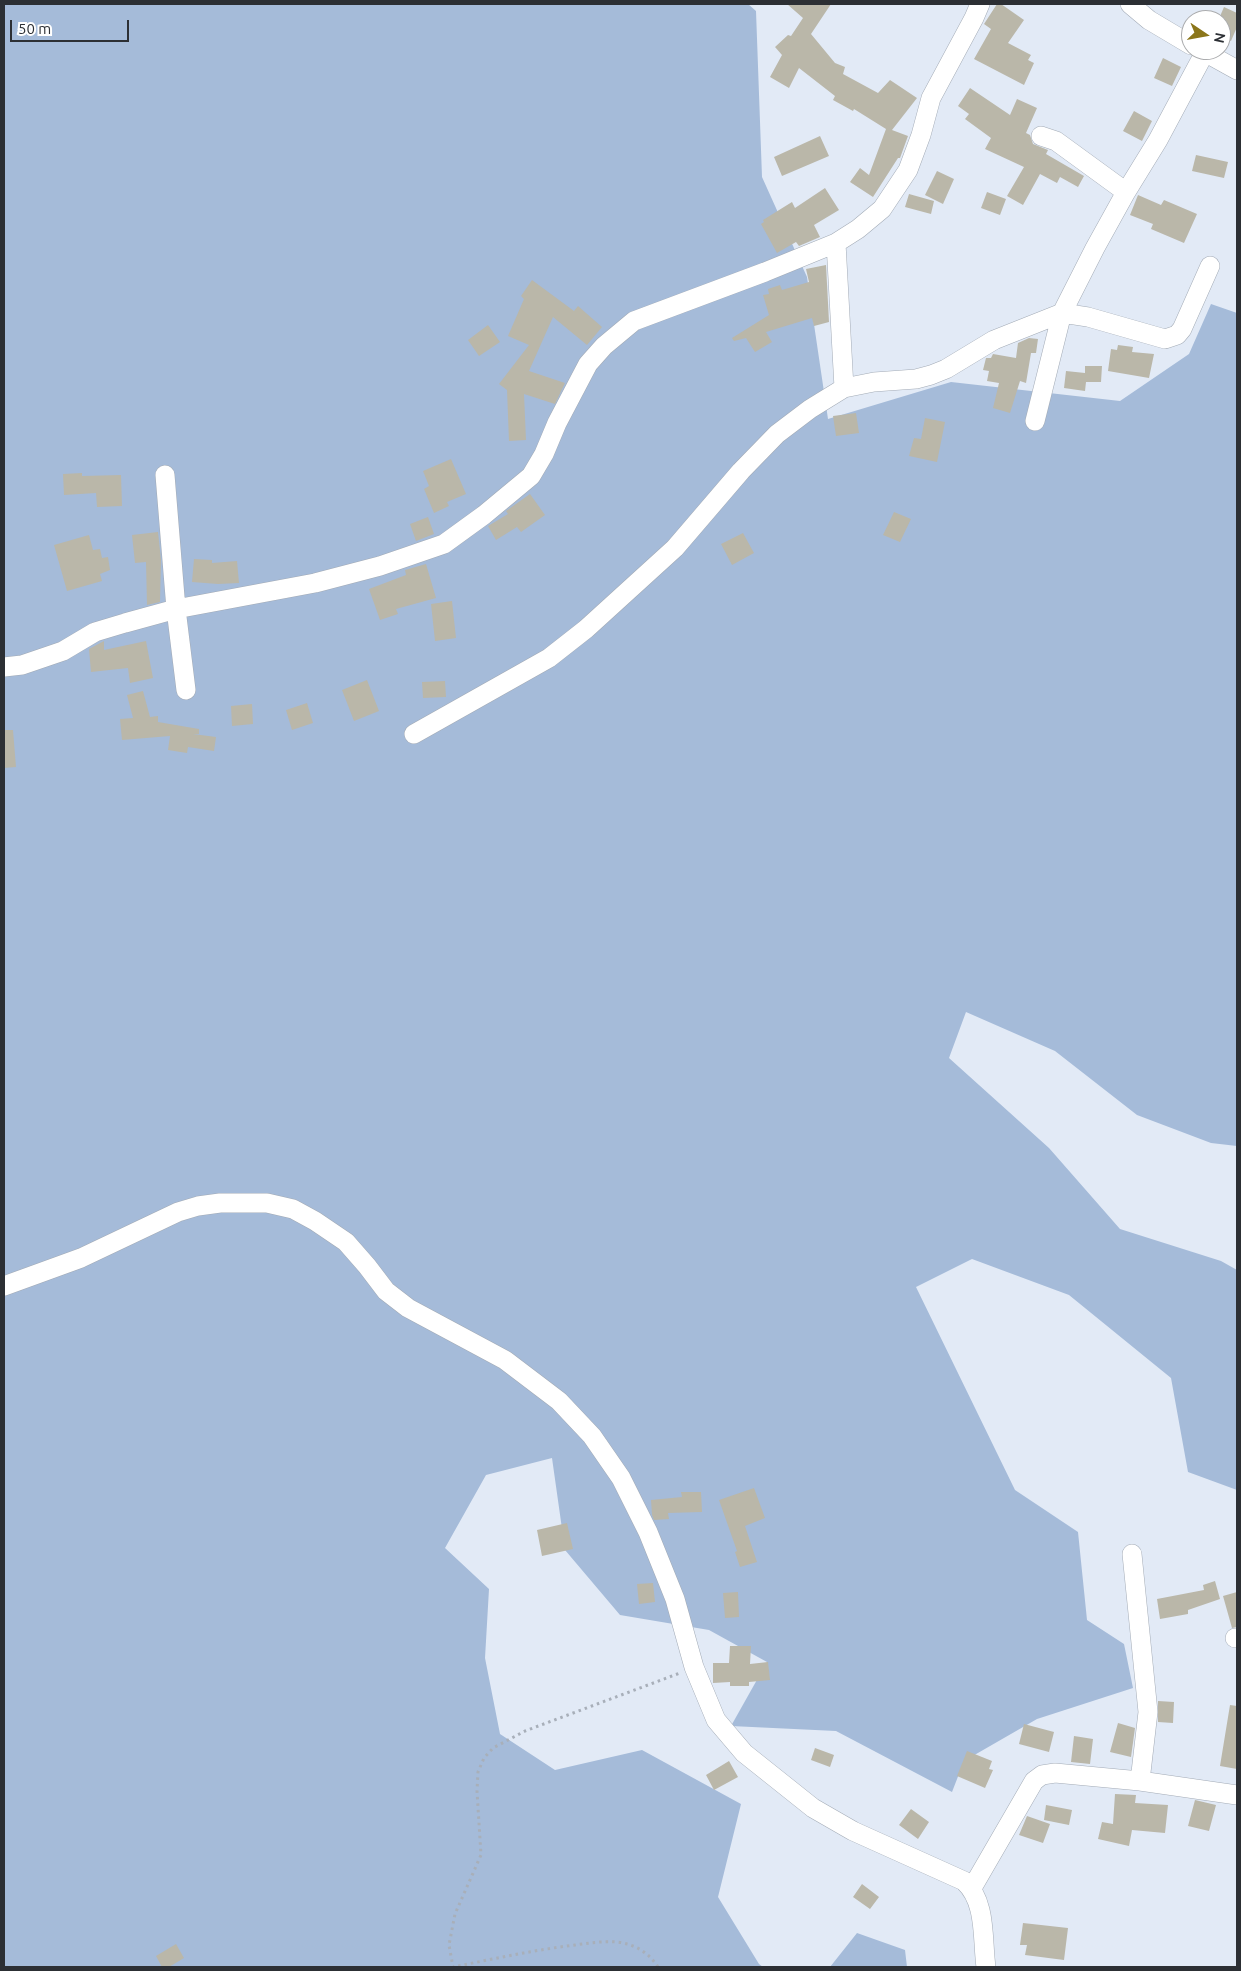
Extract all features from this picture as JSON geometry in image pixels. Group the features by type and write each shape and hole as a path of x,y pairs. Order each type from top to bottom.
{"street":[{"path":"4,667 22,664 63,651 95,632 176,609 315,583 380,566 444,544 484,516 531,476 544,454 557,423 588,364 604,346 634,321 765,272 836,242 858,229 882,209 908,170 931,98 980,4"},
{"path":"1130,4 1148,20 1181,39"},
{"path":"1035,421 1062,313 1126,192 1158,140 1194,60"},
{"path":"1219,60 1237,70"},
{"path":"1041,136 1056,141 1126,192"},
{"path":"836,242 844,388"},
{"path":"414,734 549,658 586,629 675,548 741,471 777,434 810,409 844,388 874,382 916,379 931,375 994,340 1062,313 1088,317 1165,339 1172,339 1182,329 1210,266"},
{"path":"165,475 176,609 186,690"},
{"path":"4,1286 81,1258 178,1212 198,1206 220,1203 267,1203 293,1210 315,1221 346,1242 386,1291 408,1308 505,1360 559,1401 592,1436 621,1478 648,1532 675,1599 694,1668 716,1720 744,1753 813,1808 853,1830 964,1881 972,1888 980,1911 986,1967"},
{"path":"1132,1554 1148,1712 1140,1781"},
{"path":"972,1888 1034,1781 1042,1775 1055,1773 1140,1781 1237,1794"}],"path":[{"path":"658,1967 650,1956 636,1948 619,1942 603,1942 550,1948 453,1967 449,1945 455,1914 481,1855 477,1791 478,1772 484,1758 493,1748 525,1731 694,1668"}],"shaded area":[{"path":"4,4 748,4 756,11 762,177 807,277 828,419 951,382 1120,401 1189,354 1211,304 1237,313 1237,1146 1211,1143 1137,1115 1055,1051 966,1012 949,1058 1049,1148 1120,1229 1221,1261 1237,1270 1237,1490 1188,1472 1171,1378 1069,1295 972,1259 916,1287 1015,1490 1078,1532 1087,1620 1124,1644 1133,1688 1037,1719 964,1761 952,1792 836,1731 731,1726 767,1662 709,1630 620,1615 565,1550 552,1458 486,1475 445,1548 489,1589 485,1658 500,1734 555,1770 642,1750 741,1804 718,1897 759,1964 763,1967 4,1967"},
{"path":"857,1933 905,1950 907,1967 830,1967"}],"building":[{"path":"787,4 831,4 811,34 835,63 845,67 843,74 878,93 890,80 917,98 892,130 908,136 900,158 898,158 873,197 850,182 860,168 869,175 886,129 854,109 853,111 833,100 835,96 799,68 789,88 770,77 782,55 775,47 788,35 791,36 803,18"},
{"path":"997,4 1001,4 1024,20 1008,43 1031,55 1028,60 1034,63 1024,85 974,59 991,29 984,24"},
{"path":"1231,10 1237,13 1237,27 1231,41"},
{"path":"1163,58 1181,67 1172,86 1154,78"},
{"path":"970,88 1010,115 1017,99 1037,108 1026,133 1030,135 1033,144 1048,150 1046,154 1084,176 1078,187 1060,177 1057,183 1040,174 1023,205 1007,196 1024,167 985,149 991,138 965,119 969,114 958,106"},
{"path":"1134,111 1152,121 1142,141 1123,131"},
{"path":"820,136 829,156 782,176 774,157"},
{"path":"1196,155 1228,162 1224,178 1192,171"},
{"path":"937,171 954,179 943,204 925,195"},
{"path":"825,188 839,210 814,225 820,237 799,246 796,242 777,253 761,224 764,222 763,220 792,202 795,208"},
{"path":"987,192 1006,199 1000,215 981,208"},
{"path":"909,194 934,201 931,214 905,207"},
{"path":"1138,195 1161,205 1164,200 1197,214 1184,243 1151,229 1153,224 1130,215"},
{"path":"826,265 829,322 814,326 812,318 766,332 772,342 755,352 746,338 734,341 732,338 769,315 763,295 769,294 768,289 780,285 782,290 809,282 806,269"},
{"path":"532,280 574,311 578,306 602,327 587,345 553,317 529,371 565,383 555,404 524,394 526,440 509,441 507,390 499,384 529,345 508,336 524,299 521,296"},
{"path":"488,325 500,342 479,356 468,340"},
{"path":"1029,338 1038,339 1036,353 1031,353 1026,383 1020,381 1010,413 993,408 999,383 987,381 989,371 983,370 986,358 991,358 993,354 1016,358 1018,343"},
{"path":"1118,345 1133,347 1132,352 1154,354 1149,378 1108,371 1111,349 1117,350"},
{"path":"1085,366 1102,366 1101,382 1086,382 1085,391 1064,388 1066,371 1085,373"},
{"path":"856,413 859,433 836,436 833,416"},
{"path":"925,418 945,422 937,462 909,456 914,438 921,439"},
{"path":"451,459 466,494 447,502 449,506 434,513 424,489 429,486 423,471"},
{"path":"82,473 82,476 121,475 122,506 97,507 96,493 64,495 63,474"},
{"path":"530,494 545,515 521,532 517,527 496,540 488,526 508,514 506,511"},
{"path":"894,512 911,519 900,542 883,535"},
{"path":"428,517 434,534 416,541 410,524"},
{"path":"158,532 161,560 160,602 147,605 146,562 135,563 132,535"},
{"path":"743,533 754,553 732,565 721,544"},
{"path":"89,535 93,550 100,549 102,558 108,557 110,570 100,574 102,581 67,591 54,545"},
{"path":"194,559 212,560 212,563 237,561 239,583 192,582"},
{"path":"426,564 436,598 396,609 398,614 380,620 369,589 406,575 405,570"},
{"path":"452,601 456,638 435,641 431,604"},
{"path":"104,641 104,650 146,641 153,678 130,683 128,668 91,672 89,649"},
{"path":"367,680 379,711 354,721 342,690"},
{"path":"445,681 446,697 423,698 422,682"},
{"path":"143,691 150,717 158,716 158,722 199,729 199,734 193,734 216,737 214,751 188,747 187,753 168,750 170,736 122,740 120,719 133,718 127,695"},
{"path":"307,703 313,723 292,730 286,710"},
{"path":"252,704 253,724 232,726 231,706"},
{"path":"4,730 13,730 16,767 4,768"},
{"path":"754,1488 765,1518 745,1526 757,1562 740,1567 735,1552 737,1551 719,1500"},
{"path":"681,1492 701,1492 702,1512 668,1513 669,1519 654,1520 651,1500 682,1497"},
{"path":"567,1523 573,1549 542,1556 537,1530"},
{"path":"1215,1581 1220,1599 1188,1610 1188,1614 1160,1619 1157,1599 1204,1590 1203,1585"},
{"path":"653,1583 655,1602 639,1604 637,1584"},
{"path":"738,1592 739,1617 725,1618 723,1593"},
{"path":"1237,1592 1237,1627 1232,1628 1223,1596"},
{"path":"730,1646 751,1646 750,1664 768,1662 770,1680 749,1682 749,1686 730,1686 730,1682 713,1683 713,1663 729,1663"},
{"path":"1158,1701 1174,1702 1173,1723 1158,1722"},
{"path":"1230,1705 1237,1706 1237,1769 1220,1766"},
{"path":"1118,1723 1135,1728 1131,1757 1110,1752"},
{"path":"1024,1724 1054,1732 1049,1752 1019,1744"},
{"path":"1074,1736 1093,1739 1090,1764 1071,1762"},
{"path":"815,1748 834,1755 830,1767 811,1760"},
{"path":"967,1751 992,1761 989,1769 993,1770 985,1788 957,1776"},
{"path":"729,1761 738,1777 714,1790 706,1775"},
{"path":"1115,1794 1136,1795 1135,1803 1168,1805 1165,1833 1132,1830 1129,1846 1098,1839 1102,1822 1113,1824"},
{"path":"1195,1800 1216,1805 1209,1831 1188,1826"},
{"path":"1046,1805 1072,1810 1069,1825 1044,1820"},
{"path":"911,1809 929,1822 918,1839 899,1825"},
{"path":"1027,1816 1050,1824 1043,1843 1019,1835"},
{"path":"862,1884 879,1897 870,1909 853,1897"},
{"path":"1023,1923 1068,1928 1064,1960 1025,1955 1027,1945 1020,1945"},
{"path":"176,1944 184,1958 169,1967 162,1967 156,1956"}]}
